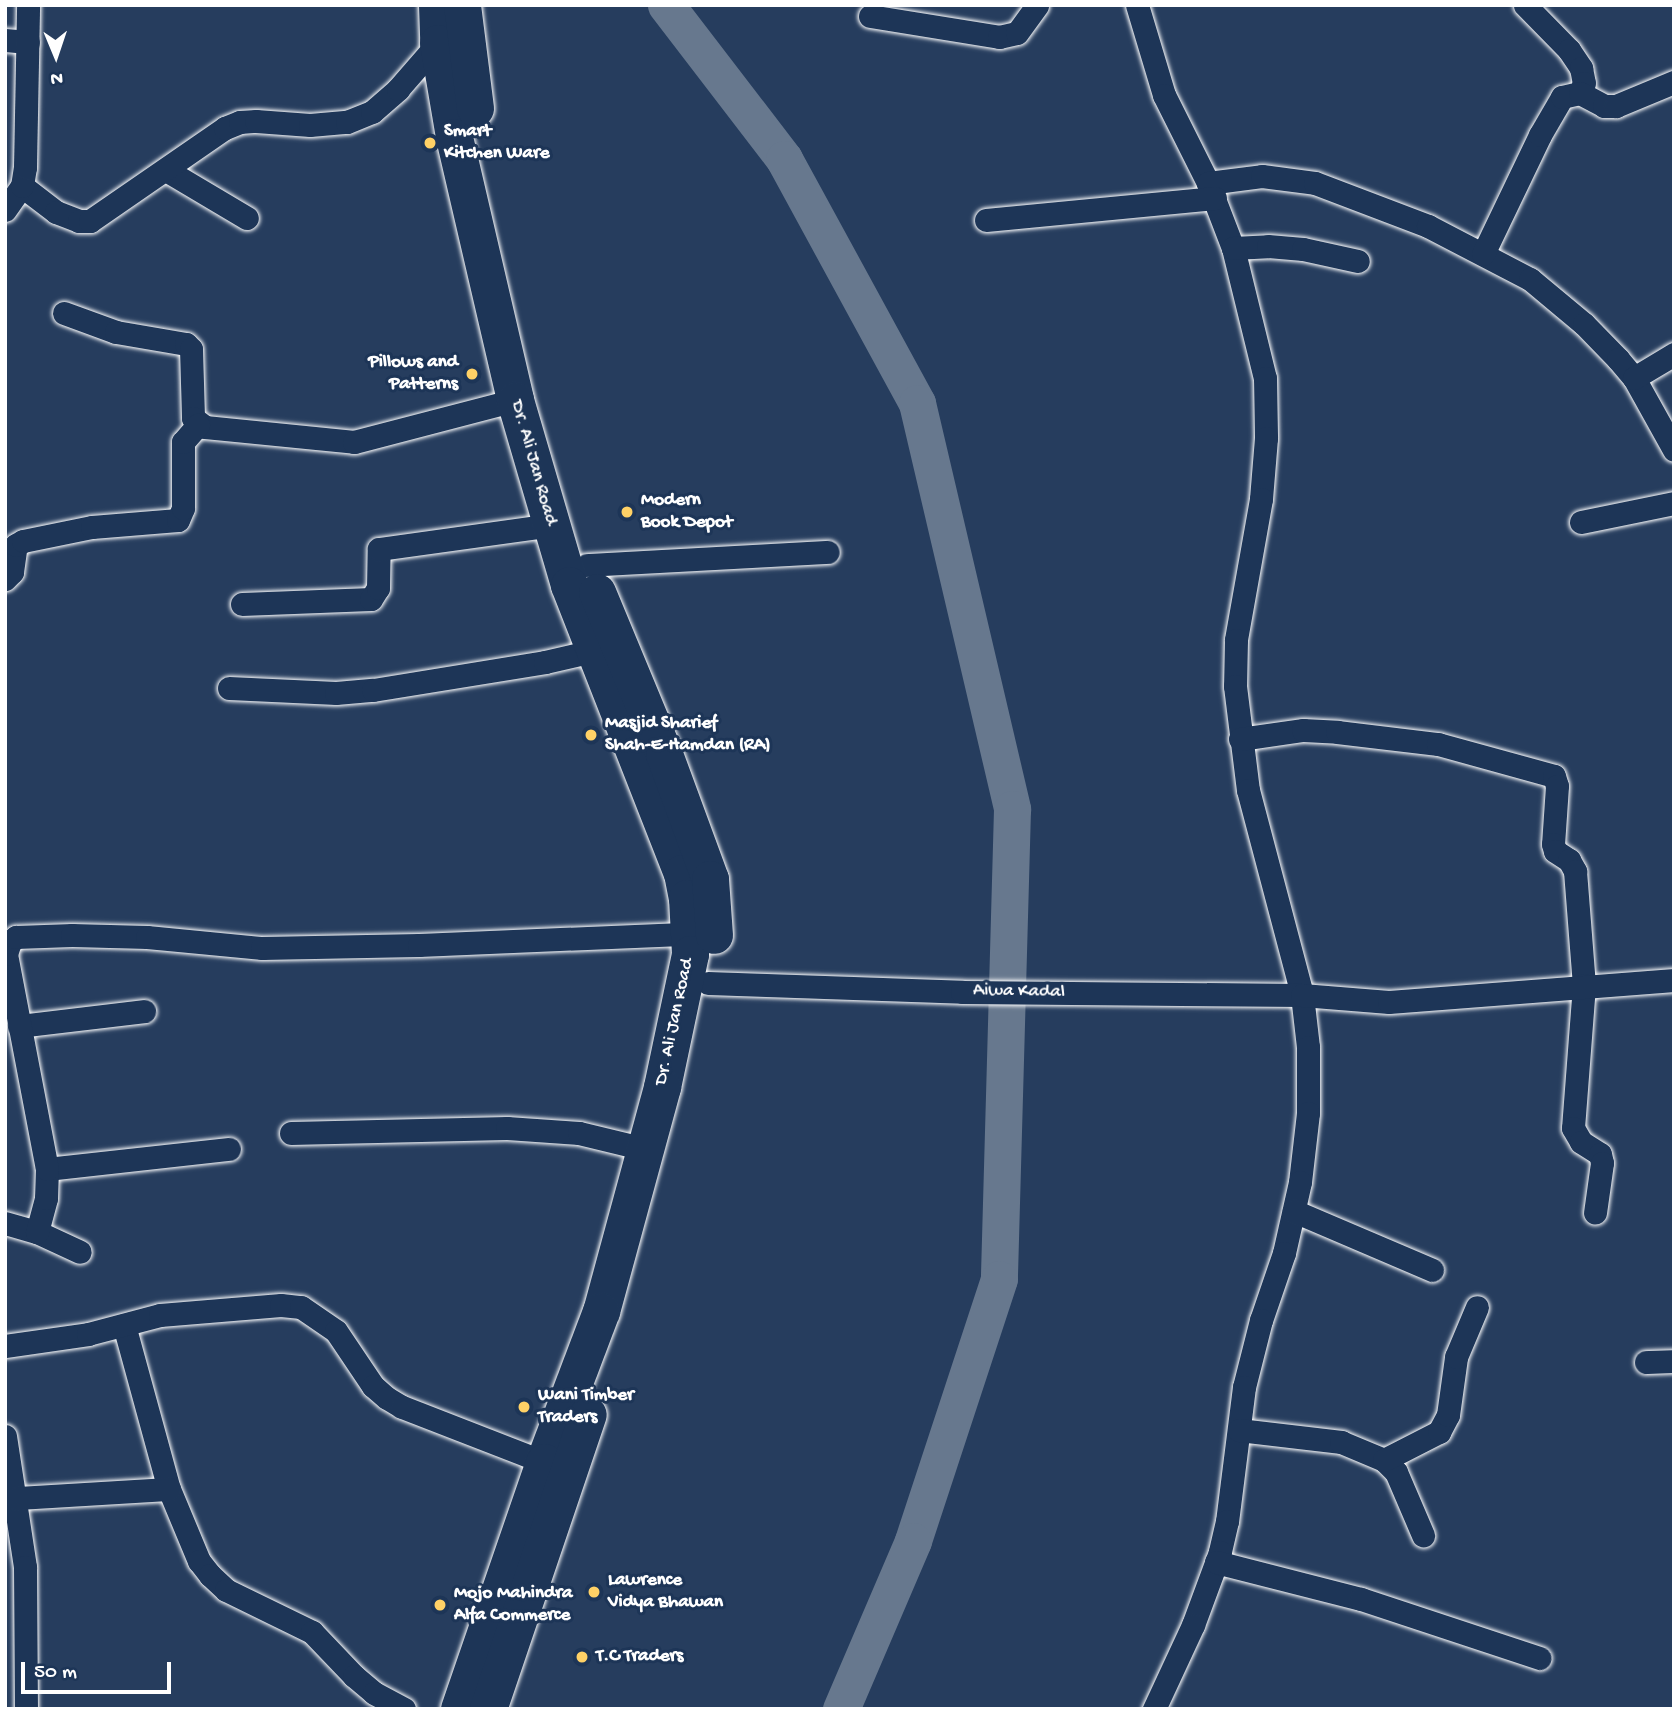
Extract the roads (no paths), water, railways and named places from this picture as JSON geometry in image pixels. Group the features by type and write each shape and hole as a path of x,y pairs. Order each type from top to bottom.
{"main road":[{"name":"Dr. Ali Jan Road","path":"437,5 438,43 454,137 515,400 551,525 593,651 682,873 687,898 701,933 708,983 684,1091 633,1277 488,1709"},
{"name":"Dr. Ali Jan Road","path":"459,1709 544,1462 601,1311 701,933 710,879 696,836 587,565 537,393 498,225 469,76 461,5"}],"street":[{"path":"6,209 22,186 27,144 17,41 28,5"},
{"path":"870,16 999,37 1017,33 1037,5"},
{"path":"1138,5 1164,95 1211,190 1233,248 1265,378 1266,438 1261,499 1237,640 1235,685 1248,790 1302,995 1308,1047 1308,1113 1294,1212 1284,1253 1261,1320 1248,1374 1227,1521 1216,1562 1193,1625 1154,1709"},
{"path":"1525,5 1569,50 1581,68 1584,83 1580,93"},
{"path":"22,186 56,212 79,221 90,221 225,128 240,122 310,125 347,122 372,112 398,89 438,43"},
{"path":"1483,254 1540,135 1562,97 1580,93 1604,106 1616,106 1674,82"},
{"path":"166,170 247,218"},
{"path":"986,220 1211,190 1262,176 1315,183 1428,226 1530,279 1584,324 1634,379 1674,450"},
{"path":"1233,248 1291,248 1358,261"},
{"path":"64,313 116,332 186,344 191,354 192,411 198,425"},
{"path":"1634,379 1674,354"},
{"path":"198,425 354,442 515,400"},
{"path":"5,579 12,572 16,545 23,541 92,527 178,520 183,508 183,442 198,425"},
{"path":"1581,522 1674,503"},
{"path":"242,604 371,598 378,588 376,555 379,549 551,525"},
{"path":"587,565 828,552"},
{"path":"229,688 336,693 373,690 545,662 593,651"},
{"path":"1240,738 1278,732 1336,732 1438,744 1554,776 1557,786 1553,844 1555,851 1569,860 1575,871 1584,985 1573,1128 1581,1142 1600,1154 1602,1163 1595,1213"},
{"path":"37,1232 47,1198 47,1169 6,954 7,942 25,936 72,935 262,948 701,933"},
{"name":"Aiwa Kadal","path":"708,983 962,992 1302,995 1389,1002 1674,980"},
{"path":"19,1026 144,1011"},
{"path":"291,1133 521,1128 579,1133 645,1149"},
{"path":"47,1169 229,1149"},
{"path":"1294,1212 1432,1270"},
{"path":"5,1223 37,1232 80,1252"},
{"path":"5,1346 55,1341 160,1315 281,1305 301,1307 336,1331 373,1386 387,1398 402,1407 544,1462"},
{"path":"1384,1460 1439,1432 1448,1415 1456,1357 1477,1307"},
{"path":"124,1325 169,1489 200,1561 210,1575 226,1590 312,1632 374,1693 404,1709"},
{"path":"1646,1362 1674,1361"},
{"path":"1239,1430 1341,1442 1384,1460 1396,1472 1423,1535"},
{"path":"5,1436 17,1498 24,1567 15,1631 26,1709"},
{"path":"17,1498 169,1489"},
{"path":"1216,1562 1361,1599 1538,1658"}],"waterway":[{"path":"666,5 784,159 917,403 1012,809 999,1279 913,1541 841,1709"}],"place":[{"name":"Smart Kitchen Ware","path":"430,143"},
{"name":"Pillows and Patterns","path":"472,374"},
{"name":"Modern Book Depot","path":"627,512"},
{"name":"Masjid Sharief Shah-E-Hamdan (RA)","path":"591,735"},
{"name":"Wani Timber Traders","path":"524,1407"},
{"name":"Lawrence Vidya Bhawan","path":"594,1592"},
{"name":"Mojo Mahindra Alfa Commerce","path":"440,1605"},
{"name":"T.C Traders","path":"582,1657"}]}
